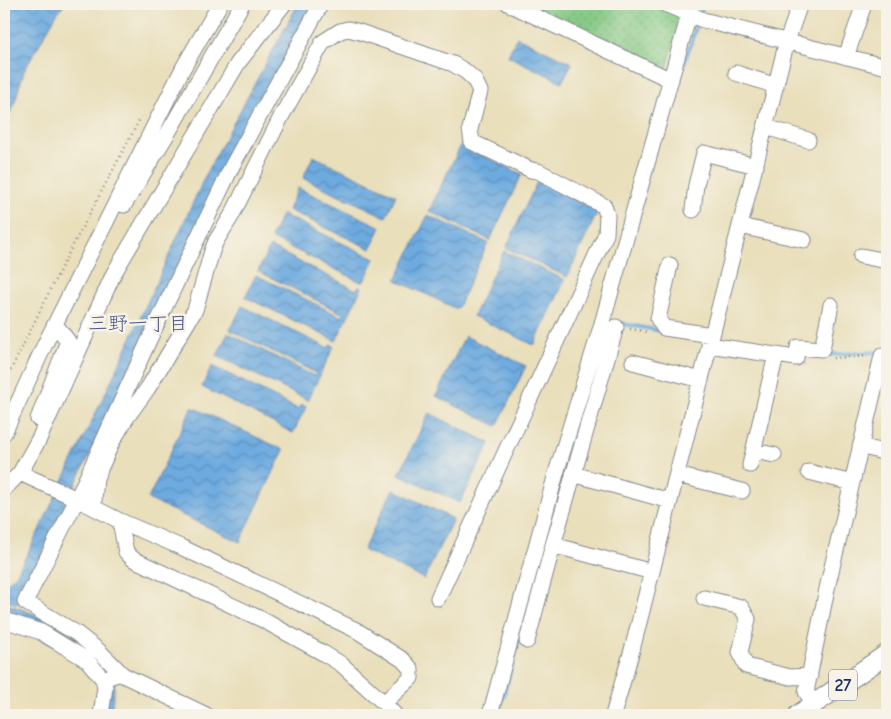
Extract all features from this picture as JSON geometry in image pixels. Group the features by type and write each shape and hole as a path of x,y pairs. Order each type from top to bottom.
{"main road":[{"name":"27","path":"798,715 887,654"}],"street":[{"path":"4,433 55,324 183,68 220,4"},
{"path":"109,216 119,213 169,131 242,4"},
{"path":"4,490 20,473 39,439 114,273 238,63 284,4"},
{"path":"206,715 121,673 99,651 76,633 25,602 232,166 321,4"},
{"path":"509,4 671,80"},
{"path":"665,4 694,14 847,54 887,67"},
{"path":"613,715 652,572 788,38 800,4"},
{"path":"847,54 864,4"},
{"path":"527,641 573,474 599,358 671,80 694,14"},
{"path":"92,506 96,478 113,440 148,388 195,310 216,241 236,208 281,117 323,42 340,31 348,29 360,32 430,55 465,71 474,80 480,91 470,129 472,142 531,170 538,171 604,206 607,215 606,234 438,598"},
{"path":"736,73 776,86"},
{"path":"766,127 808,140"},
{"path":"693,210 696,185 704,154 756,166"},
{"path":"740,226 804,240"},
{"path":"861,256 887,260"},
{"path":"670,265 658,319 664,328 710,340 796,358 798,347 822,349 831,305"},
{"path":"20,473 31,437 68,341 55,324"},
{"path":"490,715 558,470 599,358 616,327"},
{"path":"774,455 752,458 776,355"},
{"path":"815,704 806,692 860,446 884,356"},
{"path":"633,362 701,380"},
{"path":"860,446 887,453"},
{"path":"809,472 852,482"},
{"path":"20,473 356,630 390,650 411,669 411,678 384,703"},
{"path":"573,474 670,501"},
{"path":"677,475 742,491"},
{"path":"120,521 126,552 133,559 263,620 323,653 341,664 384,703 394,715"},
{"path":"553,545 652,572"},
{"path":"704,598 741,607 748,619 740,652 746,666 790,678 810,676"},
{"path":"4,620 41,632 87,660 103,678 105,686 101,715"},
{"path":"103,678 121,673"}],"path":[{"path":"4,384 63,264 145,110"},
{"path":"828,358 884,356"}],"green space":[{"path":"520,4 653,4 681,17 666,72"}],"water":[{"path":"4,4 65,4 59,10 24,71 13,108 4,122"},
{"path":"298,4 316,4 102,429 18,604 5,600 4,602 4,585 16,575 32,545 116,371 207,172"},
{"path":"517,37 572,63 562,82 508,56"},
{"path":"461,145 522,174 490,240 429,211"},
{"path":"313,156 396,195 386,217 303,178"},
{"path":"537,182 598,211 567,277 506,248"},
{"path":"298,188 381,227 371,249 288,210"},
{"path":"282,214 375,259 363,283 271,238"},
{"path":"428,215 488,243 457,309 396,280"},
{"path":"270,247 356,290 359,286 362,287 336,341 245,297 256,275 342,317 344,314 258,271"},
{"path":"504,251 565,280 534,345 473,316"},
{"path":"242,306 328,348 331,344 334,346 308,400 217,356 228,333 314,376 316,373 230,330"},
{"path":"465,336 526,366 497,426 436,396"},
{"path":"212,366 298,409 301,404 306,407 293,433 202,387"},
{"path":"192,407 284,450 240,542 148,499"},
{"path":"429,413 490,443 460,503 399,474"},
{"path":"393,489 453,519 424,579 363,550"},
{"path":"4,604 26,611 51,623 76,638 94,652 115,680 111,715 103,715 103,675 10,621 4,635"}],"waterway":[{"path":"700,14 704,4"},
{"path":"678,83 698,21"},
{"path":"619,323 661,331"},
{"path":"821,355 879,352"},
{"path":"547,540 596,369"},
{"path":"498,715 544,551"},
{"path":"4,608 10,597"},
{"path":"410,711 448,715"}],"district":[{"name":"三野一丁目","path":"138,323"}]}
